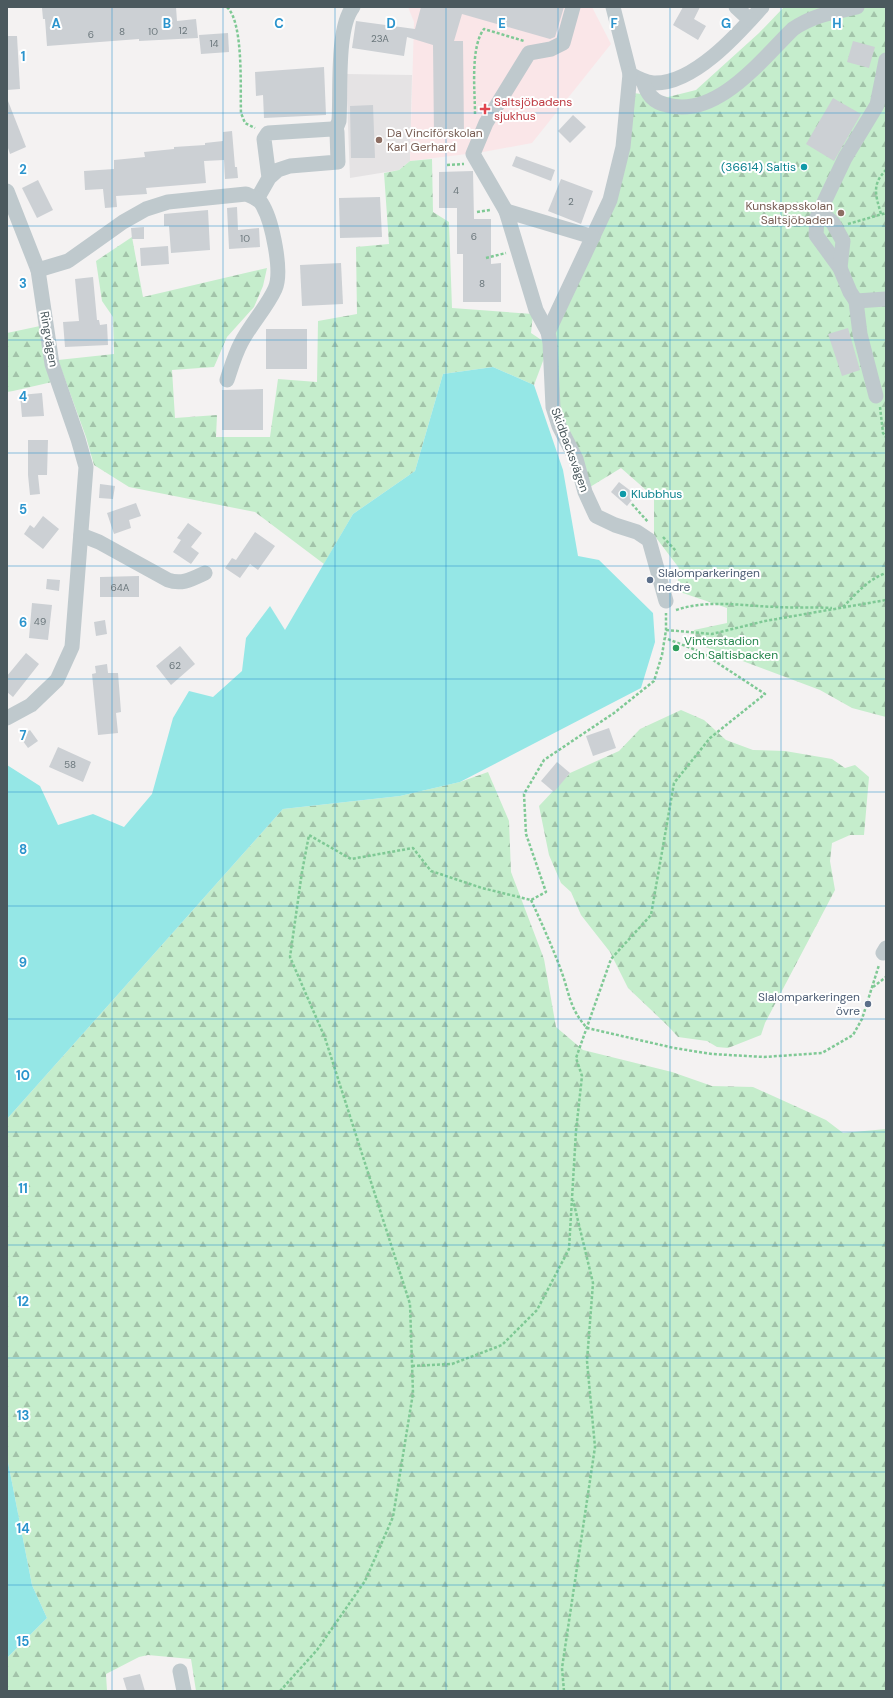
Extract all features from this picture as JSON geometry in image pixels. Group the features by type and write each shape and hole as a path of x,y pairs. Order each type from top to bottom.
{"street":[{"path":"258,199 269,178 278,170 290,166 338,162 337,132 335,131 339,121 341,50 345,28 353,7"},
{"path":"543,51 563,43 573,7"},
{"path":"548,332 610,200 623,147 630,74 613,7"},
{"path":"736,7 750,20"},
{"path":"630,74 643,81 652,83 677,78 693,70 719,51 762,7"},
{"path":"643,81 646,90 658,103 673,107 684,107 712,100 732,89 793,29 804,21 818,16 857,7"},
{"name":"Skidbacksvägen","path":"543,51 528,54 486,123 472,154 506,211 536,310 548,332 550,343 553,407 559,426 576,459 585,492 596,516 615,525 637,532 649,540 666,607"},
{"path":"878,403 860,334 856,301 850,292 840,268 816,235 817,218 820,211 845,158 877,105 886,60"},
{"path":"269,178 264,138 268,133 332,129 335,131"},
{"path":"38,270 68,261 123,222 146,209 168,202 246,194 258,199 263,206 270,228 276,254 278,277 275,289 241,343 227,380"},
{"name":"Ringvägen","path":"7,718 31,705 57,680 72,647 86,467 52,364 38,270 8,195"},
{"path":"506,211 593,237"},
{"path":"820,211 833,223 843,241 840,268"},
{"path":"856,301 886,299"},
{"path":"81,536 99,542 168,580 177,583 187,581 205,573"},
{"path":"180,1671 184,1691"}],"path":[{"path":"227,7 233,12 238,35 241,113 246,123 268,133"},
{"path":"475,120 475,54 480,34 484,29 541,46 543,51"},
{"path":"880,214 875,191 878,178 886,170"},
{"path":"836,228 886,213"},
{"path":"486,258 518,249"},
{"path":"878,403 883,433 886,437"},
{"path":"843,607 864,585 876,577 886,573"},
{"path":"666,630 712,634 765,621 886,600"},
{"path":"280,1691 317,1650 365,1581 393,1517 413,1393 410,1304 325,1038 290,957 302,872 309,835 351,859 413,848 431,871 482,888 531,900 546,892 526,834 524,794 544,760 614,713 654,681 662,656 665,638 666,607 731,603 777,607 837,608"},
{"path":"412,1366 452,1364 502,1345 537,1310 568,1249 576,1131 582,1076 576,1058 611,959 651,914 674,783 710,738 765,694 701,652 665,638"},
{"path":"531,900 545,930 562,975 568,998 578,1018 587,1028 674,1048 712,1054 764,1057 822,1053 853,1035 862,1019 884,950"},
{"path":"872,988 886,977"},
{"path":"564,1691 562,1668 595,1447 587,1361 593,1283 572,1198"}],"shaded area":[{"name":"Saltsjöbadens sjukhus","path":"408,7 592,7 611,44 532,143 483,152 410,161 414,22"},
{"name":"Da Vinciförskolan Karl Gerhard","path":"346,74 412,75 410,161 399,170 350,178"}],"green space":[{"path":"784,7 886,7 886,717 852,708 820,690 697,644 694,630 727,623 727,608 677,591 679,568 654,535 654,497 621,468 590,487 558,406 555,332 599,234 633,93 668,97 696,90 759,33"},
{"path":"432,159 433,212 449,222 452,308 533,314 531,333 549,345 534,385 493,367 443,374 415,471 353,514 324,564 255,512 129,487 94,465 86,437 58,360 114,354 113,317 102,301 96,261 132,237 143,297 267,268 263,286 254,307 227,337 214,367 172,370 175,418 217,415 216,437 270,437 278,379 317,382 318,321 357,314 356,247 389,244 384,173 399,170 410,161"},
{"path":"40,326 52,382 7,392 7,333"},
{"path":"681,710 704,720 726,740 753,750 785,751 832,759 845,768 855,765 869,777 864,835 850,835 832,843 830,861 835,890 765,1023 761,1035 728,1048 717,1047 707,1041 678,1037 628,988 610,952 581,915 571,892 561,883 549,855 539,806 570,773 619,751 640,729"},
{"path":"488,772 509,821 511,872 544,959 556,1027 583,1050 672,1072 712,1086 753,1087 826,1120 843,1133 886,1129 886,1691 196,1691 191,1659 148,1655 139,1657 106,1674 107,1691 7,1691 7,1658 47,1618 32,1585 7,1457 7,1119 283,809 400,796 460,782"}],"water":[{"path":"493,367 534,385 563,470 578,556 599,560 653,613 655,642 641,688 460,782 400,796 283,809 7,1119 7,765 40,786 58,825 93,814 124,827 152,794 173,718 189,691 213,697 242,671 246,638 270,606 285,630 353,514 415,471 443,374"},
{"path":"7,1457 32,1585 47,1618 7,1658"}],"building":[{"path":"176,7 177,21 196,19 198,38 139,41 139,39 47,46 45,19 43,19 42,8"},
{"path":"421,7 564,7 555,37 550,39 462,14 454,41 463,41 464,136 434,136 433,45 407,37 404,56 352,48 356,21 415,29"},
{"path":"683,7 700,7 694,19 706,26 698,40 673,25"},
{"path":"228,33 229,52 201,54 199,35"},
{"path":"7,36 17,36 20,89 7,90"},
{"path":"853,41 875,47 869,68 847,62"},
{"path":"324,67 326,115 264,118 263,95 256,96 255,72"},
{"path":"833,98 861,114 834,161 806,144"},
{"path":"8,101 26,147 10,154 7,145"},
{"path":"373,105 375,158 351,158 350,106"},
{"path":"573,115 586,127 570,143 558,131"},
{"path":"232,131 235,167 237,167 238,178 225,179 224,160 204,161 206,183 146,188 147,194 116,196 117,207 105,208 103,189 85,190 84,171 114,169 114,160 145,157 144,152 174,149 174,147 205,145 205,143 223,141 223,132"},
{"path":"516,156 555,170 551,181 512,166"},
{"path":"473,171 474,219 491,219 491,264 501,263 501,302 463,302 463,254 457,254 457,208 439,208 439,172"},
{"path":"561,179 593,191 581,224 548,211"},
{"path":"38,180 53,210 37,218 22,188"},
{"path":"380,197 382,237 340,238 339,198"},
{"path":"237,207 238,230 259,228 260,247 229,249 227,208"},
{"path":"208,210 210,250 171,253 169,226 164,226 164,214"},
{"path":"144,227 144,239 132,239 131,228"},
{"path":"168,246 169,264 141,266 140,248"},
{"path":"341,263 343,304 302,306 300,265"},
{"path":"93,277 97,320 99,320 100,325 107,324 108,345 65,347 63,322 79,321 75,279"},
{"path":"848,328 860,370 842,376 828,334"},
{"path":"266,329 307,329 307,369 266,369"},
{"path":"263,389 263,430 222,430 222,390"},
{"path":"42,393 44,416 22,417 20,395"},
{"path":"28,440 48,440 47,475 38,475 40,494 30,495 28,475"},
{"name":"Klubbhus","path":"619,482 636,495 627,506 611,492"},
{"path":"100,484 115,486 113,499 99,498"},
{"path":"136,503 141,516 129,520 131,528 114,534 107,513"},
{"path":"43,516 59,529 43,549 24,534 30,525 34,528"},
{"path":"188,523 202,533 191,547 199,553 191,564 173,552 181,540 177,538"},
{"path":"255,532 275,546 258,570 250,564 240,578 225,568 232,558 236,560"},
{"path":"139,576 139,597 100,597 100,577"},
{"path":"47,579 60,580 59,591 46,589"},
{"path":"32,603 52,605 48,640 29,638"},
{"path":"105,620 107,634 96,636 94,622"},
{"path":"180,646 195,664 171,685 156,666"},
{"path":"26,653 39,664 13,697 7,692 7,676"},
{"path":"107,664 108,673 118,673 121,712 116,713 118,733 98,735 92,674 96,673 95,666"},
{"path":"609,728 616,748 593,756 586,736"},
{"path":"30,730 38,741 28,748 20,737"},
{"path":"58,747 91,762 83,782 49,767"},
{"path":"557,762 570,773 554,792 541,781"},
{"path":"140,1674 145,1691 127,1691 123,1678"}],"place":[{"name":"Saltsjöbadens sjukhus","path":"485,109"},
{"name":"Da Vinciförskolan Karl Gerhard","path":"379,140"},
{"name":"(36614) Saltis","path":"804,167"},
{"name":"Kunskapsskolan Saltsjöbaden","path":"841,213"},
{"name":"Klubbhus","path":"623,494"},
{"name":"Slalomparkeringen nedre","path":"650,580"},
{"name":"Vinterstadion och Saltisbacken","path":"676,648"},
{"name":"Slalomparkeringen övre","path":"868,1004"}]}
